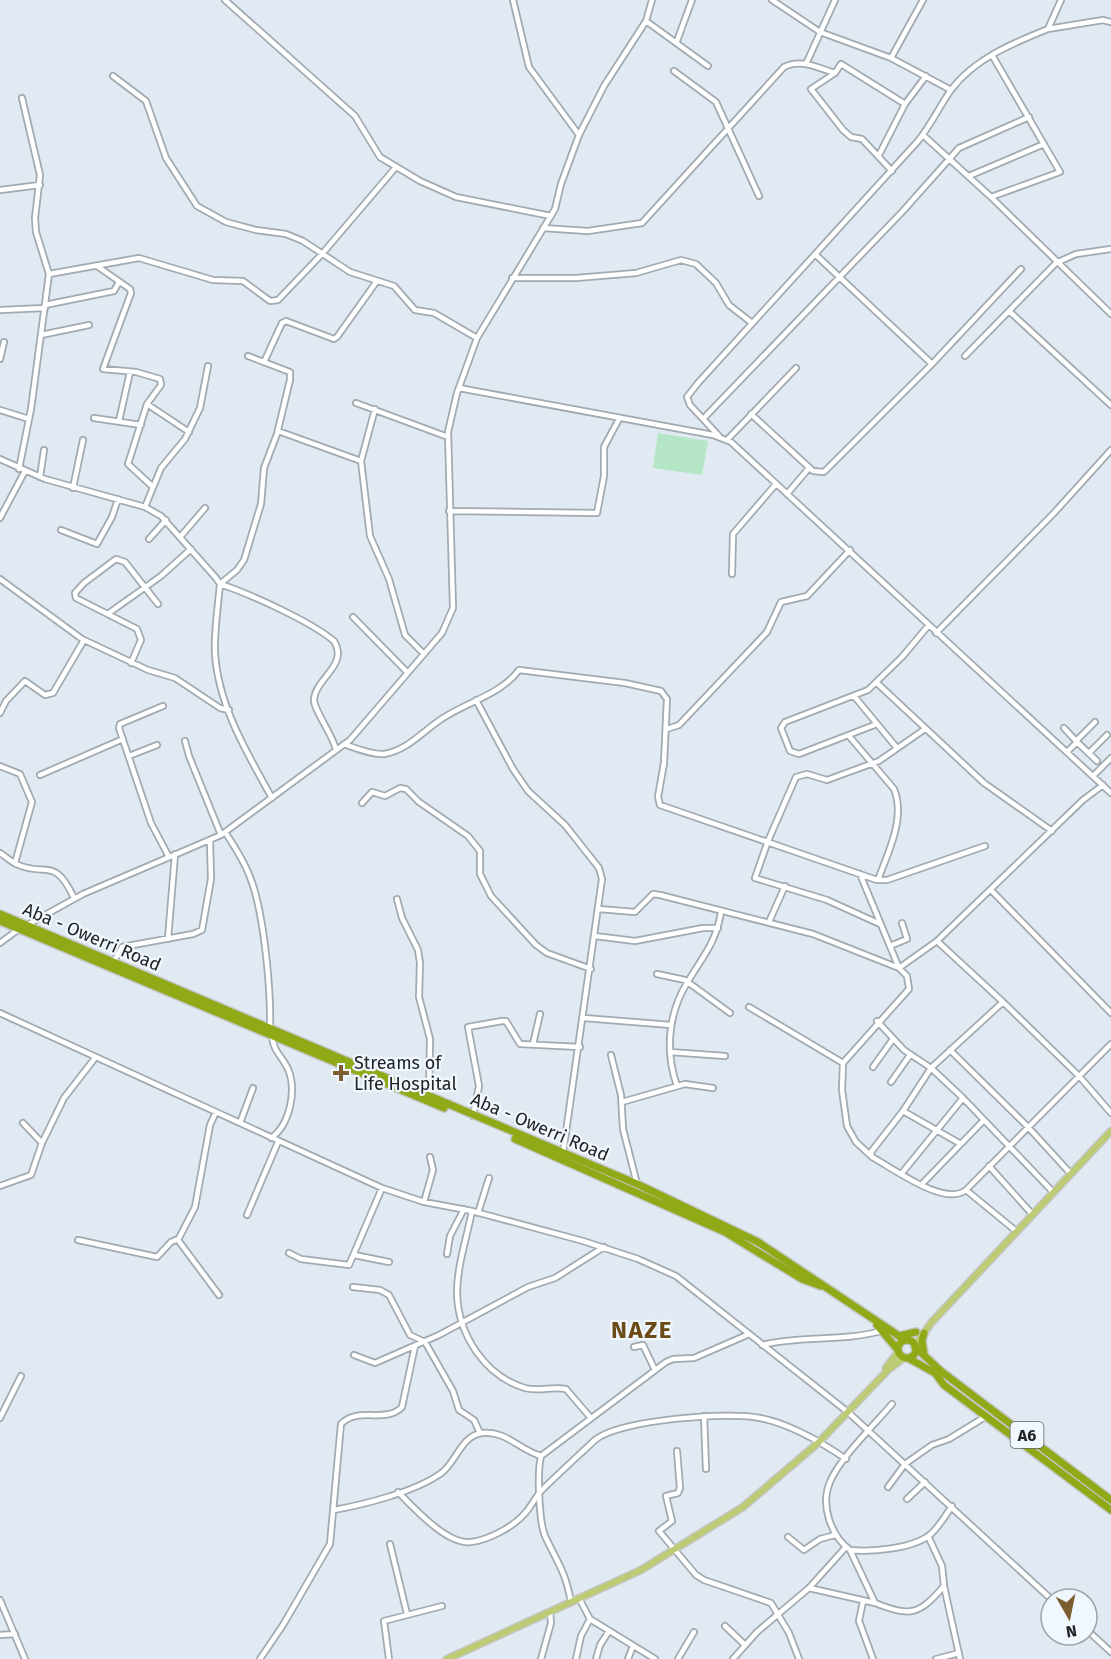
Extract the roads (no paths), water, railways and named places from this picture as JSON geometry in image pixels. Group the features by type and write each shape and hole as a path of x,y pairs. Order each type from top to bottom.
{"highway":[{"name":"Aba - Owerri Road","path":"0,914 114,961 662,1202 725,1232 802,1279 826,1287"},
{"name":"Aba - Owerri Road","path":"0,921 429,1096 637,1184 741,1232 826,1287 873,1321 915,1346 928,1361 1111,1500"},
{"name":"Aba - Owerri Road","path":"873,1321 906,1358 935,1373 944,1385 1111,1510"},
{"path":"898,1351 899,1343 920,1333 922,1347 928,1361"},
{"path":"906,1358 915,1353 915,1346"}],"main road":[{"path":"915,1346 920,1333 1111,1131"},
{"path":"874,1386 898,1351"},
{"path":"447,1659 641,1570 743,1507 818,1443 889,1369 906,1358"}],"street":[{"path":"225,0 355,116 380,157 420,181 456,197 551,216"},
{"path":"513,0 529,67 579,135"},
{"path":"27,925 74,898 223,834 344,744 366,723 406,672 442,633 453,608 448,438 459,388 477,338 551,216 579,135 604,86 646,21 652,0"},
{"path":"677,41 692,0"},
{"path":"772,0 820,32 891,58 951,90"},
{"path":"806,64 835,0"},
{"path":"891,58 923,0"},
{"path":"1048,29 1061,0"},
{"path":"719,436 687,398 698,382 923,135 951,90 974,68 1007,45 1048,29 1103,20 1111,22"},
{"path":"646,21 677,41 708,66"},
{"path":"991,197 1060,172 992,55"},
{"path":"543,228 588,231 642,223 784,66 793,62 835,73"},
{"path":"892,171 862,139 851,136 843,130 811,89 835,73 841,64 848,66 905,104"},
{"path":"674,71 716,102 759,196"},
{"path":"113,76 146,101 166,158 198,206 226,222 286,234 350,272 394,286 416,310 431,312 477,338"},
{"path":"879,155 905,104 926,76"},
{"path":"0,518 22,470 49,274 36,232 35,218 40,185 22,98"},
{"path":"703,419 903,211 948,158 959,148 1029,117"},
{"path":"923,135 969,176 1111,314"},
{"path":"969,176 1044,144"},
{"path":"49,274 139,258 213,280 243,281 270,301 278,300 322,254 396,167"},
{"path":"0,190 40,185"},
{"path":"965,356 1056,263 1076,254 1111,249"},
{"path":"816,255 932,364"},
{"path":"512,278 576,278 636,273 681,260 696,264 716,282 729,305 752,324"},
{"path":"97,266 130,289 131,293 102,366 104,370 130,372 162,381 161,386 147,404 128,464 153,487"},
{"path":"751,414 809,468 819,473 824,472 932,364 1021,269"},
{"path":"264,362 282,323 286,321 334,339 337,337 377,281"},
{"path":"0,310 45,307 116,291 119,282"},
{"path":"1009,311 1111,405"},
{"path":"41,335 90,325"},
{"path":"0,359 4,342"},
{"path":"248,356 290,372 278,431 264,468 261,504 244,560 237,570 220,584 215,653 234,729 272,798"},
{"path":"145,507 161,468 177,451 200,408 208,366"},
{"path":"727,440 796,368"},
{"path":"119,421 130,372"},
{"path":"459,388 719,436 727,440 898,594 928,626 1111,793"},
{"path":"356,403 448,438"},
{"path":"147,404 189,432"},
{"path":"0,410 29,419"},
{"path":"375,410 361,461 372,542 389,579 405,635 423,654"},
{"path":"94,418 141,425"},
{"path":"449,511 597,513 604,476 604,447 619,419"},
{"path":"278,431 361,461"},
{"path":"73,488 83,440"},
{"path":"40,477 44,450"},
{"path":"936,633 1054,513 1111,450"},
{"path":"1106,455 1111,460"},
{"path":"0,459 22,470 73,488 145,507 166,520 220,584 249,596 334,641 337,652 336,662 326,680 319,685 314,699 319,714 330,730 336,750"},
{"path":"787,494 809,468"},
{"path":"732,574 733,534 776,484"},
{"path":"61,530 97,544 118,499"},
{"path":"181,536 205,508"},
{"path":"149,538 166,520"},
{"path":"109,613 191,549"},
{"path":"667,729 679,725 755,647 772,625 781,602 807,596 850,550"},
{"path":"131,663 141,640 139,632 109,613 75,596 84,583 116,559 125,562 158,604"},
{"path":"0,579 84,640 131,663 175,678 220,708 229,710"},
{"path":"353,617 406,672"},
{"path":"877,724 794,754 790,750 782,724 854,696 877,683 928,626"},
{"path":"0,713 6,701 25,681 45,695 51,695 63,680 84,640"},
{"path":"344,744 379,754 393,751 422,734 445,716 513,679 519,670 625,683 661,691 667,699 667,729 658,796 660,805 879,880 887,880 985,846"},
{"path":"877,683 984,783 1052,831"},
{"path":"854,696 897,748"},
{"path":"476,700 513,769 528,791 565,825 598,868 603,888 563,1153"},
{"path":"162,706 120,724 123,740 151,823 169,857"},
{"path":"1067,752 1095,722"},
{"path":"1064,728 1097,761"},
{"path":"880,924 827,900 755,878 768,841 796,777 807,774 826,780 871,764 925,729"},
{"path":"1089,753 1107,735"},
{"path":"849,736 894,789 897,799 897,826 879,880"},
{"path":"40,776 123,740"},
{"path":"185,741 189,756 223,834 242,858 254,890 269,987 273,1046 289,1073 291,1088 286,1117 280,1131 271,1138"},
{"path":"129,756 157,745"},
{"path":"1093,776 1111,758"},
{"path":"0,766 20,774 32,802 15,863"},
{"path":"899,968 938,941 1102,785"},
{"path":"362,804 372,792 385,796 400,788 406,789 418,802 468,836 480,851 480,874 491,896 536,945 547,953 591,969"},
{"path":"114,961 122,947 202,930 211,879 210,841"},
{"path":"0,853 15,863 60,874 74,898"},
{"path":"168,939 175,854"},
{"path":"861,874 899,968 907,976 909,989 843,1063 842,1090 846,1126 856,1142 870,1155 948,1196 959,1195 1111,1044"},
{"path":"769,922 785,886"},
{"path":"991,890 1111,1013"},
{"path":"599,909 635,912 653,894 813,934 899,968"},
{"path":"397,899 402,918 418,950 419,997 430,1047 429,1096"},
{"path":"677,1086 671,1070 671,1025 679,997 712,945 721,912"},
{"path":"890,946 907,939 902,923"},
{"path":"595,936 635,940 684,931 718,928"},
{"path":"0,943 20,929"},
{"path":"938,941 1079,1076 1111,1113"},
{"path":"657,974 688,981 730,1013"},
{"path":"870,1155 903,1112 931,1068 1003,1002"},
{"path":"749,1007 843,1063"},
{"path":"0,1013 382,1188 424,1202 464,1209 604,1247 676,1276 747,1335 849,1413 1039,1588"},
{"path":"533,1044 540,1014"},
{"path":"584,1018 671,1025"},
{"path":"473,1116 479,1086 468,1027 506,1021 517,1042 580,1047"},
{"path":"878,1022 910,1055 931,1068 963,1098 1053,1192"},
{"path":"873,1067 893,1039"},
{"path":"950,1050 1028,1127 1070,1173"},
{"path":"670,1052 725,1056"},
{"path":"610,1055 621,1102 623,1129 637,1184"},
{"path":"891,1082 910,1055"},
{"path":"0,1186 31,1177 42,1143 64,1098 95,1058"},
{"path":"621,1102 689,1084 713,1088"},
{"path":"240,1124 253,1088"},
{"path":"902,1173 936,1128 963,1098"},
{"path":"216,1112 210,1125 198,1197 178,1239 178,1244 219,1295"},
{"path":"903,1112 936,1128 959,1143"},
{"path":"922,1184 959,1143 984,1120"},
{"path":"23,1123 42,1143"},
{"path":"247,1215 278,1142"},
{"path":"424,1202 433,1170 430,1156"},
{"path":"988,1167 1032,1214"},
{"path":"489,1178 475,1212 457,1290 463,1323 479,1358 501,1377 534,1390 566,1389 590,1417"},
{"path":"289,1253 301,1259 345,1266 354,1254 382,1188"},
{"path":"966,1190 1016,1231"},
{"path":"447,1254 450,1236 464,1209"},
{"path":"78,1240 157,1257 171,1242 178,1239"},
{"path":"354,1355 371,1363 424,1342 528,1287 566,1272 604,1247"},
{"path":"354,1254 389,1262"},
{"path":"260,1659 283,1625 330,1544 341,1424 352,1415 387,1415 402,1407 412,1347 410,1335 398,1308 386,1292 353,1287"},
{"path":"761,1345 794,1339 851,1337 880,1330"},
{"path":"410,1335 424,1342 453,1391 459,1410 474,1420 480,1433"},
{"path":"540,1456 590,1417 673,1359 694,1358 747,1335"},
{"path":"634,1347 643,1345 655,1370"},
{"path":"0,1418 21,1376"},
{"path":"874,1603 848,1549 835,1535 827,1500 830,1482 892,1404"},
{"path":"398,1492 433,1525 463,1542 473,1542 513,1525 525,1513 540,1491 598,1438 608,1433 660,1421 704,1416 759,1418 797,1431 846,1459"},
{"path":"704,1416 706,1470"},
{"path":"888,1487 905,1464 932,1445 949,1439 986,1417"},
{"path":"334,1510 417,1486 445,1471 466,1441 480,1433 495,1434 511,1439 524,1451 540,1456"},
{"path":"677,1451 680,1488 678,1493 666,1497 672,1521 659,1529 674,1550 704,1580 766,1600 779,1614 799,1659"},
{"path":"540,1456 544,1535 566,1576 571,1602"},
{"path":"907,1499 925,1482"},
{"path":"848,1549 869,1552 892,1548 928,1536 952,1506"},
{"path":"788,1537 804,1550 820,1539 835,1535"},
{"path":"928,1536 942,1566 959,1656 936,1659"},
{"path":"390,1545 407,1614"},
{"path":"733,1659 744,1644 808,1588 848,1549"},
{"path":"808,1588 907,1613 919,1611 944,1586"},
{"path":"579,1598 590,1619 656,1659"},
{"path":"0,1600 25,1659"},
{"path":"863,1601 859,1621 873,1659"},
{"path":"389,1659 384,1621 442,1606"},
{"path":"541,1659 551,1623 549,1612"},
{"path":"576,1659 581,1636 590,1619"},
{"path":"725,1626 744,1644"},
{"path":"596,1659 600,1645 609,1631"},
{"path":"678,1659 694,1632"},
{"path":"0,1635 15,1634"},
{"path":"1099,1641 1111,1652"},
{"path":"628,1659 633,1646"}],"place":[{"name":"Streams of Life Hospital","path":"341,1073"}],"district":[{"name":"NAZE","path":"642,1330"}]}
